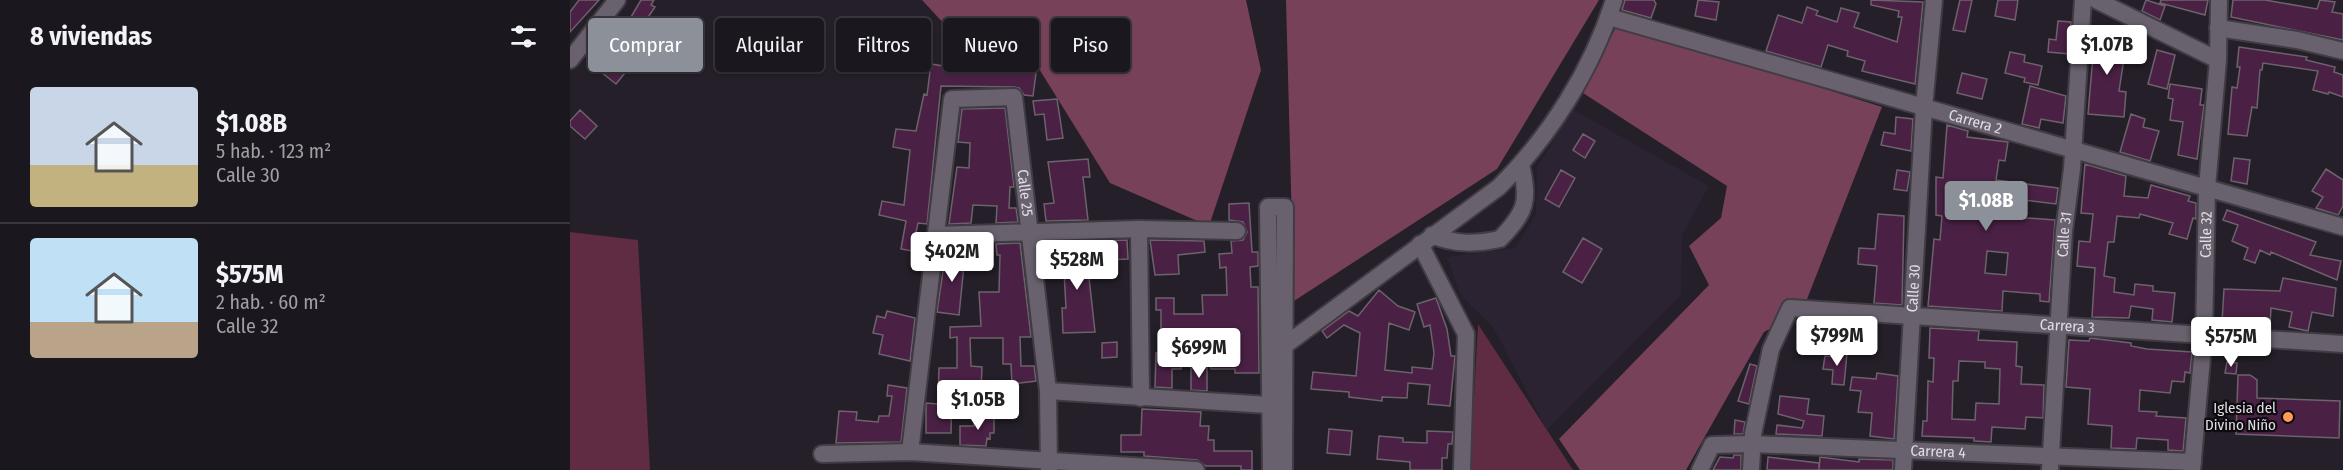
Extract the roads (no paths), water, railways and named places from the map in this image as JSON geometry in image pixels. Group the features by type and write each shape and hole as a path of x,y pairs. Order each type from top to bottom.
{"street":[{"path":"570,60 617,0"},
{"path":"1269,357 1499,187 1521,164 1559,113 1609,17 1614,0"},
{"name":"Calle 30","path":"1903,470 1924,107 1934,0"},
{"name":"Calle 31","path":"2050,463 2064,231 2083,0"},
{"path":"2096,0 2218,60"},
{"name":"Calle 32","path":"2192,466 2204,335 2207,188 2218,60 2219,0"},
{"name":"Carrera 2","path":"1609,17 2343,227"},
{"path":"2217,28 2297,40 2343,51"},
{"name":"Calle 25","path":"936,235 952,99 1014,97 1048,391 1049,465"},
{"path":"1426,240 1475,244 1500,239 1526,204 1526,188 1521,164"},
{"path":"1271,470 1269,357 1276,207 1285,344 1284,470"},
{"path":"1139,229 1141,398"},
{"path":"910,452 936,235 1139,229 1237,231"},
{"path":"1426,240 1466,334 1462,470"},
{"name":"Carrera 3","path":"1752,444 1771,349 1790,308 2343,344"},
{"path":"1048,391 1269,405"},
{"path":"1751,470 1752,444"},
{"name":"Carrera 4","path":"1700,470 1712,445 1752,444 1904,450 2050,463 2192,466"},
{"path":"822,454 910,452 1049,465 1196,470"}],"place":[{"name":"Iglesia del Divino Niño","path":"2288,417"}]}
